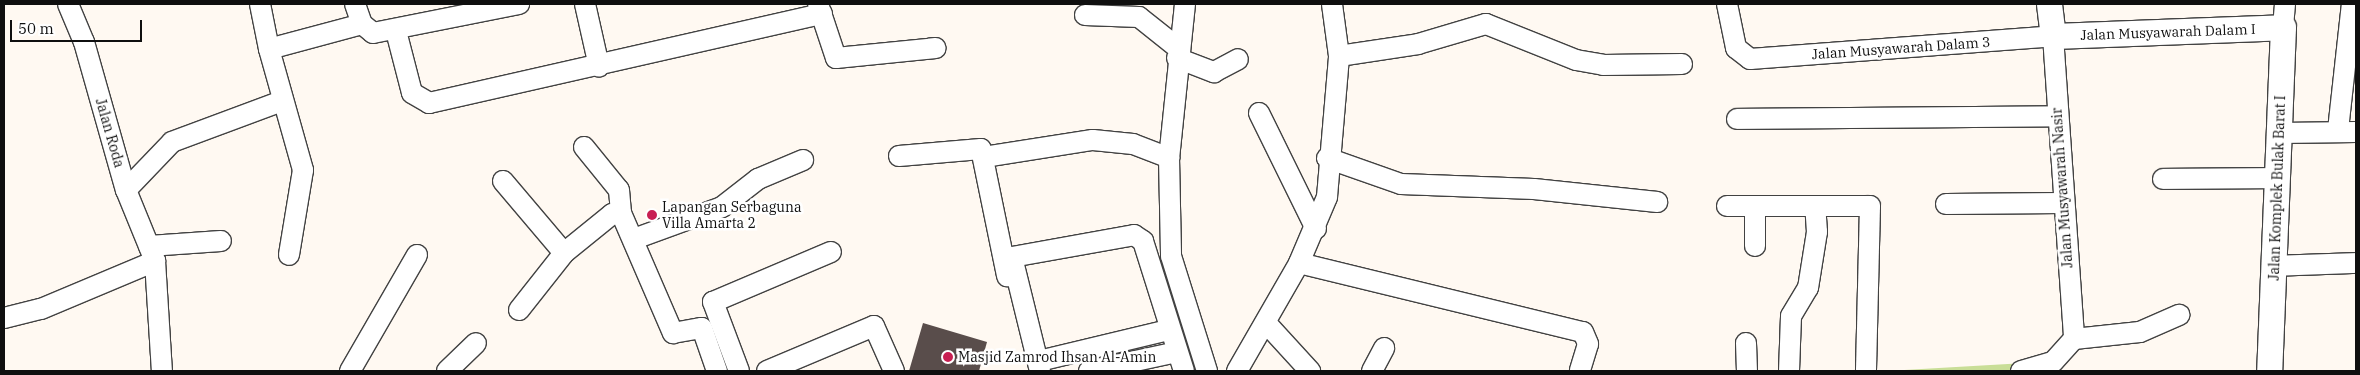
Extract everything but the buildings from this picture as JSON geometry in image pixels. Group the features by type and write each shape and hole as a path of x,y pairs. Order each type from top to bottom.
{"street":[{"name":"Jalan Roda","path":"68,4 84,42 126,190 152,253 162,371"},
{"path":"260,4 282,101 303,170 289,255"},
{"path":"355,4 362,24 373,33 396,31 519,4"},
{"path":"585,4 599,66"},
{"path":"1185,4 1178,53 1169,158 1172,263 1208,371"},
{"path":"1237,371 1267,324 1299,263 1316,229 1327,197 1327,158 1339,56 1332,4"},
{"name":"Jalan Musyawarah Dalam 3","path":"1727,4 1737,52 1750,59 2053,36"},
{"path":"2050,4 2053,36"},
{"path":"2279,133 2347,131 2352,4"},
{"path":"396,31 412,93 424,102 599,66 820,9 836,58 936,48"},
{"path":"1085,15 1139,17 1178,53 1214,72 1238,59"},
{"name":"Jalan Musyawarah Dalam I","path":"2053,36 2284,16"},
{"name":"Jalan Komplek Bulak Barat I","path":"2269,371 2274,266 2274,178 2279,133 2284,16"},
{"path":"269,49 362,24"},
{"path":"1339,56 1418,44 1486,24 1576,60 1603,65 1682,64"},
{"name":"Jalan Musyawarah Nasir","path":"2053,36 2062,203 2074,339"},
{"path":"126,190 172,142 282,101"},
{"path":"1260,113 1316,229"},
{"path":"1738,119 2056,116"},
{"path":"984,157 1093,140 1133,144 1169,158"},
{"path":"584,147 618,190 621,213 673,333 702,328 717,371"},
{"path":"899,156 975,148 981,149 984,157 990,208 1036,368"},
{"path":"1327,158 1401,184 1515,188 1657,202"},
{"path":"634,240 722,207 758,179 803,160"},
{"path":"2163,179 2274,178"},
{"path":"503,181 564,253"},
{"path":"1946,204 2062,203"},
{"path":"1727,206 1870,206 1866,371"},
{"path":"1790,371 1792,316 1808,288 1817,232 1815,206"},
{"path":"1755,207 1755,246"},
{"path":"519,310 564,253 612,214 621,213"},
{"path":"1036,368 1012,257 1140,236 1168,330 1184,371"},
{"path":"4,318 41,309 152,253 221,241"},
{"path":"738,371 713,302 831,252"},
{"path":"350,371 417,255"},
{"path":"1299,263 1583,332 1588,344 1580,371"},
{"path":"2274,266 2356,263"},
{"path":"2021,371 2053,362 2074,339 2140,332 2179,315"},
{"path":"1267,324 1310,371"},
{"path":"767,371 874,326 894,371"},
{"path":"1036,368 1168,330"},
{"path":"447,371 476,343"},
{"path":"1746,343 1747,371"},
{"path":"1372,371 1384,348"},
{"path":"1089,371 1177,352"}],"green space":[{"path":"2025,363 2028,371 1887,371"}],"place":[{"name":"Lapangan Serbaguna Villa Amarta 2","path":"652,215"},
{"name":"Masjid Zamrod Ihsan Al-Amin","path":"948,357"}]}
